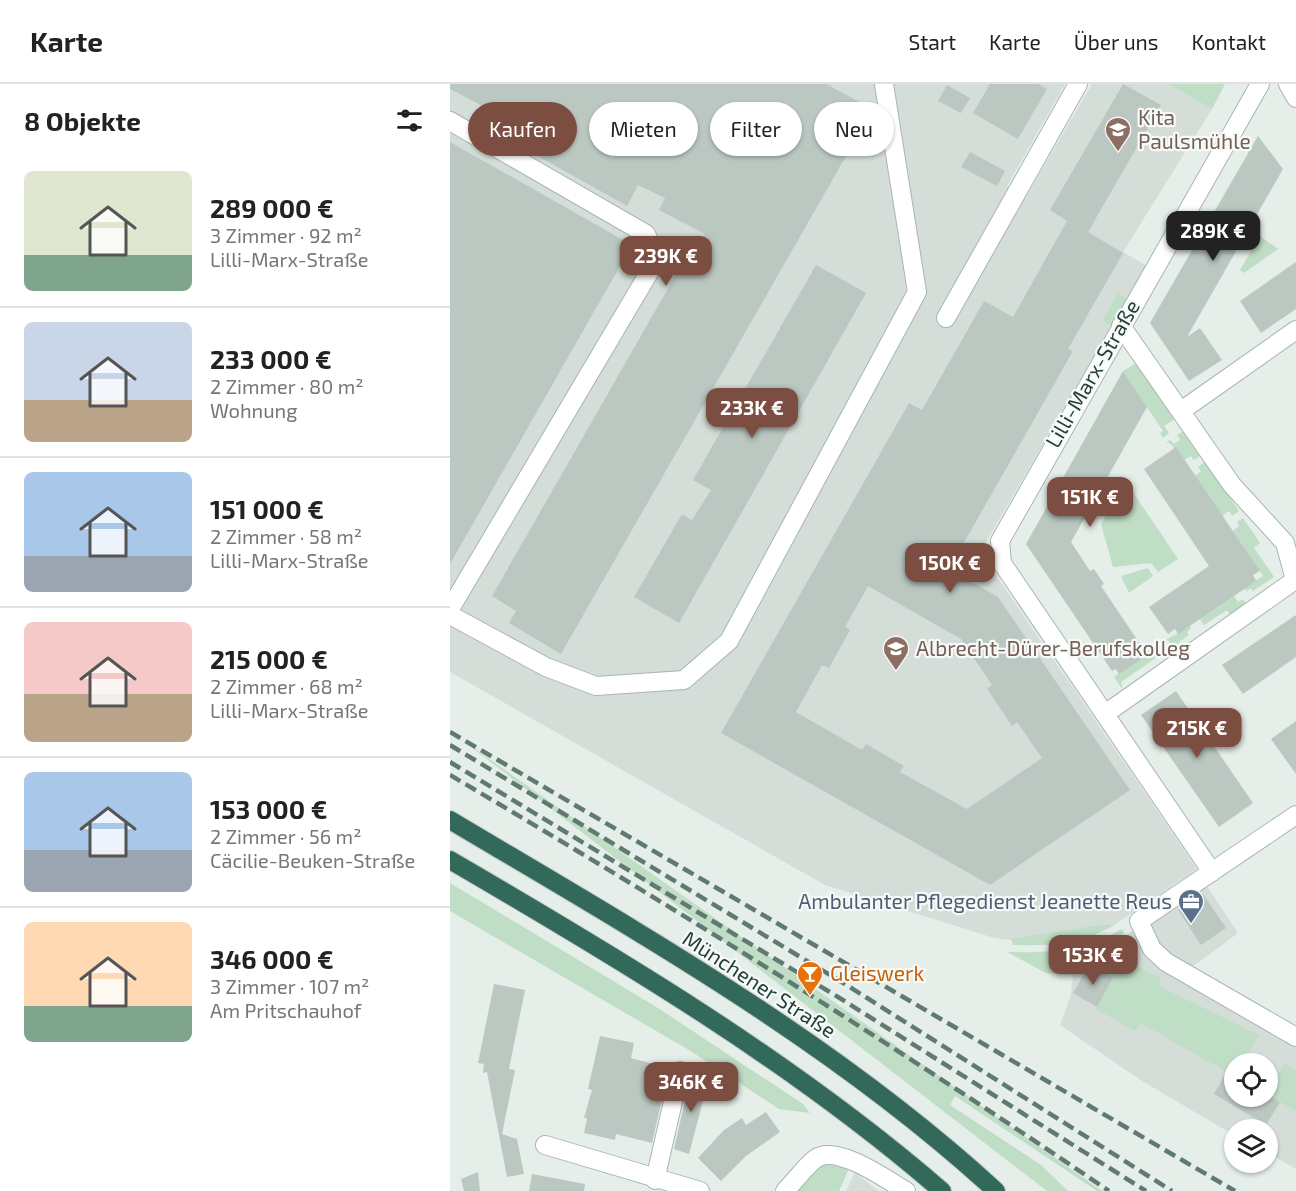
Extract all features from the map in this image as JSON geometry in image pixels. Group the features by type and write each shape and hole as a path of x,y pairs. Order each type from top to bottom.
{"highway":[{"name":"Münchener Straße","path":"450,820 617,920 836,1062 939,1142 996,1191"},
{"path":"450,860 729,1032 818,1094 942,1191"}],"street":[{"path":"450,615 546,667 597,686 684,680 729,641 916,292 884,84"},
{"path":"946,318 1078,84"},
{"name":"Lilli-Marx-Straße","path":"1212,872 1002,562 1000,541 1260,84"},
{"path":"450,121 646,234 655,253 650,271 450,609"},
{"path":"1105,714 1295,580 1285,543 1232,485 1121,326"},
{"path":"1180,411 1296,330"},
{"path":"1296,815 1252,852 1212,872 1139,921 1152,949 1166,962 1296,1037"},
{"path":"655,1180 680,1071"},
{"path":"545,1145 655,1180 700,1191"},
{"path":"785,1191 816,1158 831,1156 851,1160 882,1186 906,1191"}],"shaded area":[{"path":"450,84 1065,84 1007,186 1026,197 1092,84 1168,84 1212,109 1123,252 1147,266 980,552 1197,869 1114,925 1095,935 1056,946 994,938 825,885 450,672"},
{"path":"1204,882 1238,933 1188,970 1296,1043 1296,1169 1278,1159 1278,1119 1224,1119 1224,1129 1142,1081 1060,1025 1071,995 1073,972"},
{"path":"855,1172 878,1191 846,1191"}],"green space":[{"path":"1168,84 1225,84 1212,109"},
{"path":"1260,236 1278,249 1244,273 1240,270"},
{"path":"1118,293 1128,299 1112,326 1102,321"},
{"path":"1137,363 1175,419 1164,426 1169,433 1163,438 1160,433 1163,431 1123,371"},
{"path":"1184,431 1200,456 1194,460 1191,456 1184,460 1170,443 1166,443 1170,440 1174,444 1180,440 1177,435"},
{"path":"1205,462 1239,511 1232,516 1229,511 1222,516 1195,476 1201,471 1198,467"},
{"path":"1130,488 1178,559 1158,572 1151,563 1113,567 1101,524 1121,489"},
{"path":"1243,518 1260,543 1254,548 1274,577 1253,591 1251,588 1246,591 1244,588 1263,576 1233,531 1239,526 1237,522"},
{"path":"1148,568 1153,576 1129,593 1121,576"},
{"path":"1234,596 1238,602 1243,599 1247,606 1231,616 1227,610 1204,625 1200,619"},
{"path":"1190,626 1187,632 1189,635 1178,643 1183,649 1172,657 1168,650 1172,647 1168,640 1162,643 1160,639 1164,641"},
{"path":"1154,643 1158,647 1153,650 1156,653 1160,650 1167,660 1160,655 1121,682 1123,690 1114,677 1155,646"},
{"path":"461,739 1102,1191 1097,1191 955,1096 950,1105 1041,1165 1068,1191 1047,1191"},
{"path":"450,883 658,1008 803,1104 810,1113 779,1109 689,1050 450,911"},
{"path":"1106,924 1113,926 1076,940 1064,942 1013,945 1011,939"},
{"path":"1122,929 1124,933 1065,965 1071,975 1046,973 1007,952 1066,949 1094,942"},
{"path":"1112,954 1161,978 1159,986 1259,1035 1249,1053 1224,1053 1224,1070 1141,1023 1135,1031 1096,1009 1113,978 1094,968"},
{"path":"1284,1063 1296,1070 1296,1111 1278,1101 1278,1075"},
{"path":"845,1165 848,1171 839,1191 792,1191 818,1166"}],"building":[{"path":"450,84 826,84 860,102 814,102 814,156 846,156 561,654 509,623 516,611 492,596 678,271 683,273 705,234 659,210 665,198 638,185 627,206 538,156 577,156 577,102 475,102 450,89"},
{"path":"990,84 1038,84 1047,89 1018,139 973,113"},
{"path":"1123,84 1161,105 1088,232 1123,253 1068,349 1073,351 949,569 998,597 1130,790 990,885 721,733 909,403 922,410 984,301 1013,317 1067,221 1050,210","holes":["868,586 961,639 992,685 987,689 1012,726 1017,722 1042,758 967,809 900,772 904,766 866,744 862,750 796,712 822,665 829,668 850,630 845,627"]},
{"path":"947,85 970,98 961,113 938,101"},
{"path":"1258,136 1283,169 1187,337 1200,328 1222,360 1189,381 1150,323"},
{"path":"450,142 468,152 468,156 475,156 632,245 450,564"},
{"path":"970,152 1005,171 997,186 961,167"},
{"path":"1296,262 1296,309 1261,333 1240,301"},
{"path":"816,265 866,293 679,623 634,597 682,514 692,520 711,490 693,480"},
{"path":"1123,371 1147,407 1071,542 1090,571 1094,569 1104,584 1101,586 1142,647 1138,650 1143,658 1119,674 1116,669 1112,671 1026,544"},
{"path":"1176,447 1260,571 1253,575 1256,581 1178,634 1175,629 1168,634 1149,607 1209,566 1144,469"},
{"path":"1296,615 1296,657 1243,694 1222,665"},
{"path":"1176,691 1253,803 1219,827 1141,715"},
{"path":"1296,721 1296,774 1271,739"},
{"path":"1203,894 1226,928 1201,945 1178,910"},
{"path":"1089,965 1113,978 1097,1007 1073,993"},
{"path":"494,984 525,990 509,1069 515,1070 502,1134 517,1139 524,1174 507,1177 487,1072 483,1073 484,1064 478,1063"},
{"path":"600,1036 634,1043 631,1058 669,1068 652,1143 616,1134 615,1140 584,1133 587,1118 584,1118 592,1090 588,1089"},
{"path":"691,1074 709,1078 689,1154 674,1149"},
{"path":"1224,1076 1224,1100 1214,1094"},
{"path":"1236,1107 1277,1107 1270,1119 1256,1119"},
{"path":"766,1112 780,1132 746,1156 721,1181 698,1158 724,1130 742,1118 746,1125"},
{"path":"478,1172 480,1191 464,1191 461,1179"},
{"path":"532,1174 585,1184 584,1191 529,1191"}],"railway":[{"path":"450,732 1235,1191"},
{"path":"450,745 845,984 1172,1191"},
{"path":"450,762 838,997 1146,1191"},
{"path":"450,775 783,978 947,1083 1109,1191"}],"place":[{"name":"Kita Paulsmühle","path":"1118,153"},
{"name":"Albrecht-Dürer-Berufskolleg","path":"896,672"},
{"name":"Ambulanter Pflegedienst Jeanette Reus","path":"1191,925"},
{"name":"Gleiswerk","path":"810,997"}]}
